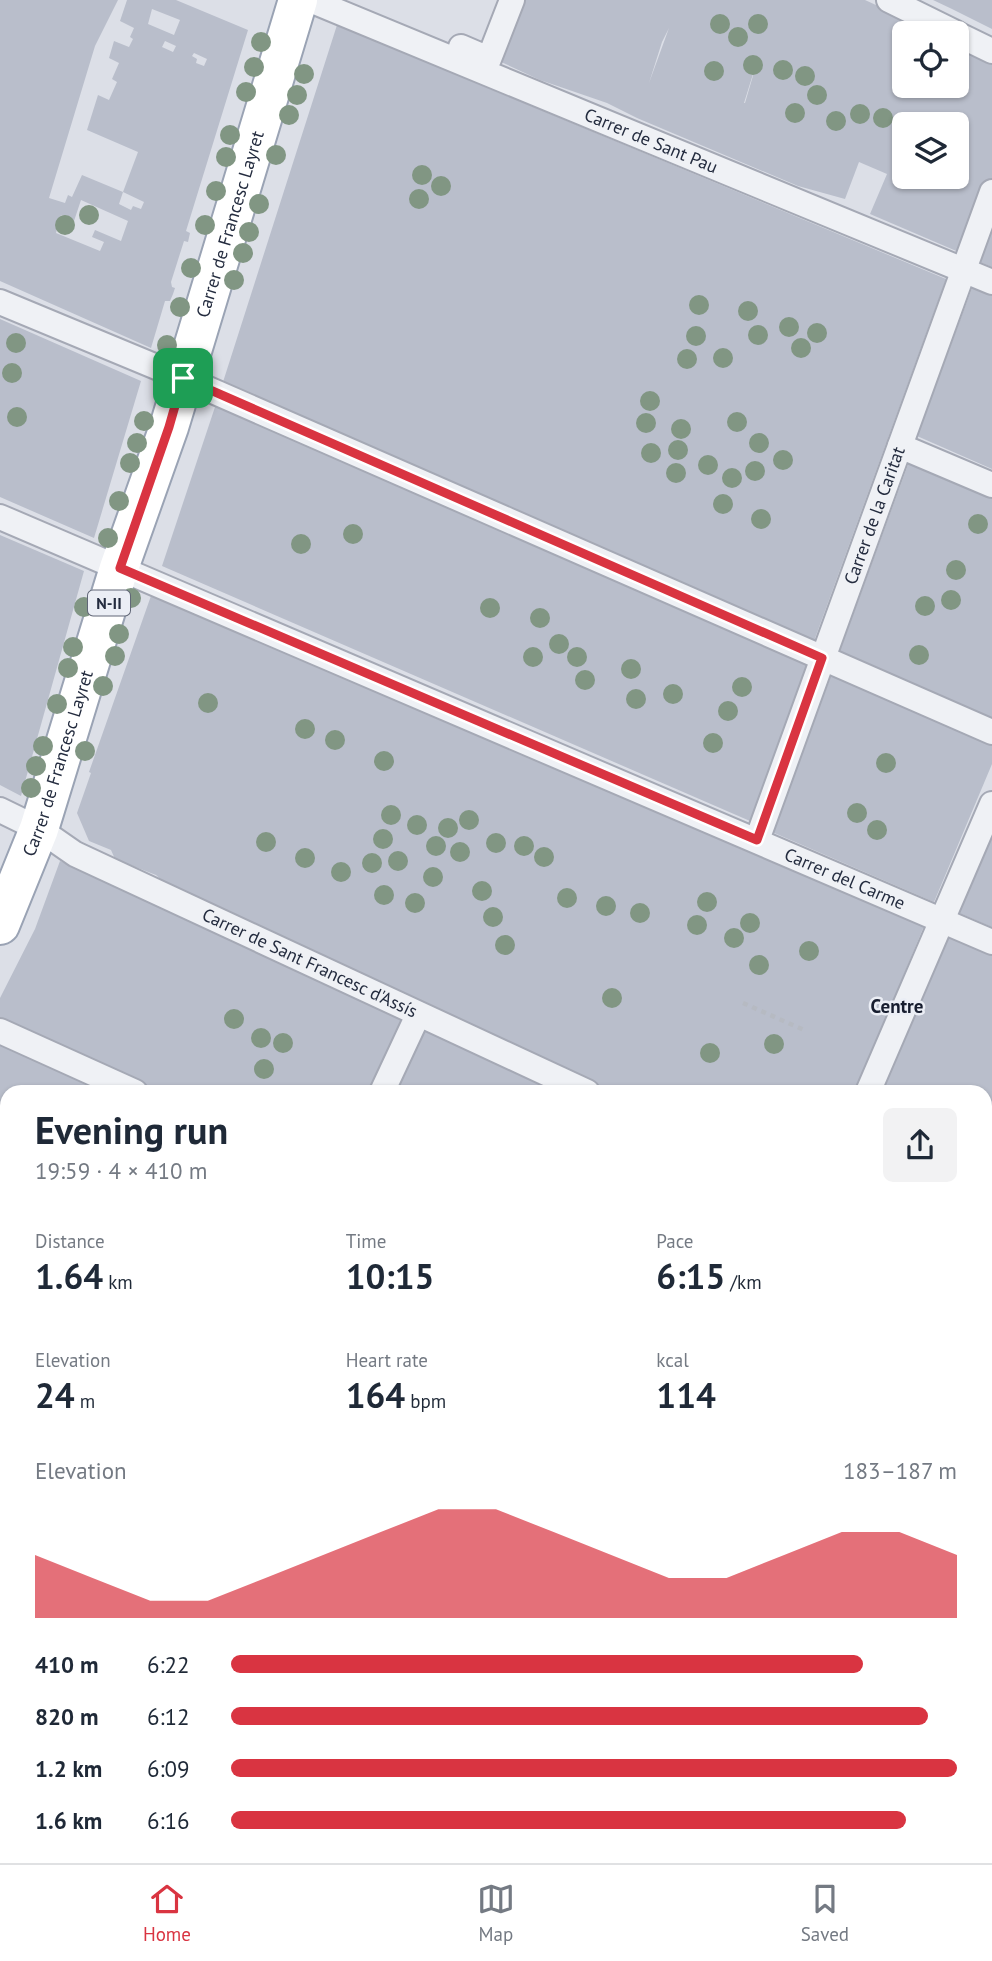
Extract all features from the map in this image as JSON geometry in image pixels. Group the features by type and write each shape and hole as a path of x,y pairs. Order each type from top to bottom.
{"main road":[{"name":"Carrer de Francesc Layret","path":"0,925 39,829 120,568 169,427 298,0"}],"street":[{"name":"Carrer de Sant Pau","path":"310,0 992,282"},
{"path":"346,0 489,59 512,0"},
{"path":"888,0 932,21"},
{"path":"969,39 992,51"},
{"name":"Carrer de la Caritat","path":"757,840 992,192"},
{"path":"0,302 183,378 992,732"},
{"path":"900,446 992,485"},
{"name":"Carrer del Carme","path":"0,517 992,942"},
{"path":"871,1085 992,804"},
{"name":"Carrer de Sant Francesc d'Assís","path":"0,810 39,829 75,854 572,1085"},
{"path":"385,1085 418,1015"},
{"path":"0,1031 120,1085"}],"path":[{"path":"743,1003 804,1030"}],"building":[{"path":"0,0 118,0 95,46 49,198 65,203 68,195 72,197 82,175 123,192 138,152 87,130 98,95 109,100 117,82 112,79 119,63 109,58 114,41 129,47 133,39 130,37 134,28 120,21 127,0 176,0 248,30 186,231 190,233 188,242 184,241 171,282 175,288 170,301 165,301 151,348 0,281","holes":["152,9 180,20 174,35 148,24","165,41 176,46 173,52 162,47","194,53 207,59 204,66 196,63 197,59 192,56","123,192 144,202 141,209 133,206 131,210 119,204","81,200 128,221 121,241 95,230 92,237 104,242 100,251 56,233 61,215 74,221"]},
{"path":"521,0 865,0 911,21 892,21 892,98 969,98 969,49 992,60 992,192 968,256 870,214 887,174 859,162 845,199 798,186 607,103 540,80 499,61","holes":["669,28 649,83 662,42"]},
{"path":"933,0 992,0 992,29 952,9"},
{"path":"337,25 946,279 814,641 223,382"},
{"path":"992,231 992,267 980,262"},
{"path":"972,288 992,296 992,469 917,436"},
{"path":"0,319 141,381 94,538 0,497"},
{"path":"216,404 808,664 750,821 162,566"},
{"path":"909,462 992,499 992,721 839,653"},
{"path":"0,535 84,571 21,796 0,785"},
{"path":"152,593 924,926 858,1085 596,1085 220,912 168,886 156,875 115,859 111,850 89,841 77,813 91,773 89,772"},
{"path":"831,676 992,745 992,764 934,902 772,832"},
{"path":"992,829 992,927 957,912"},
{"path":"60,861 406,1019 377,1085 141,1085 0,1021 0,998 35,929"},
{"path":"947,935 992,954 992,1085 883,1085"},
{"path":"424,1030 545,1085 399,1085"},
{"path":"0,1044 91,1085 0,1085"}],"district":[{"name":"Centre","path":"897,1006"}],"route":[{"path":"183,378 822,658 757,840 120,568 169,427 183,378"}]}
